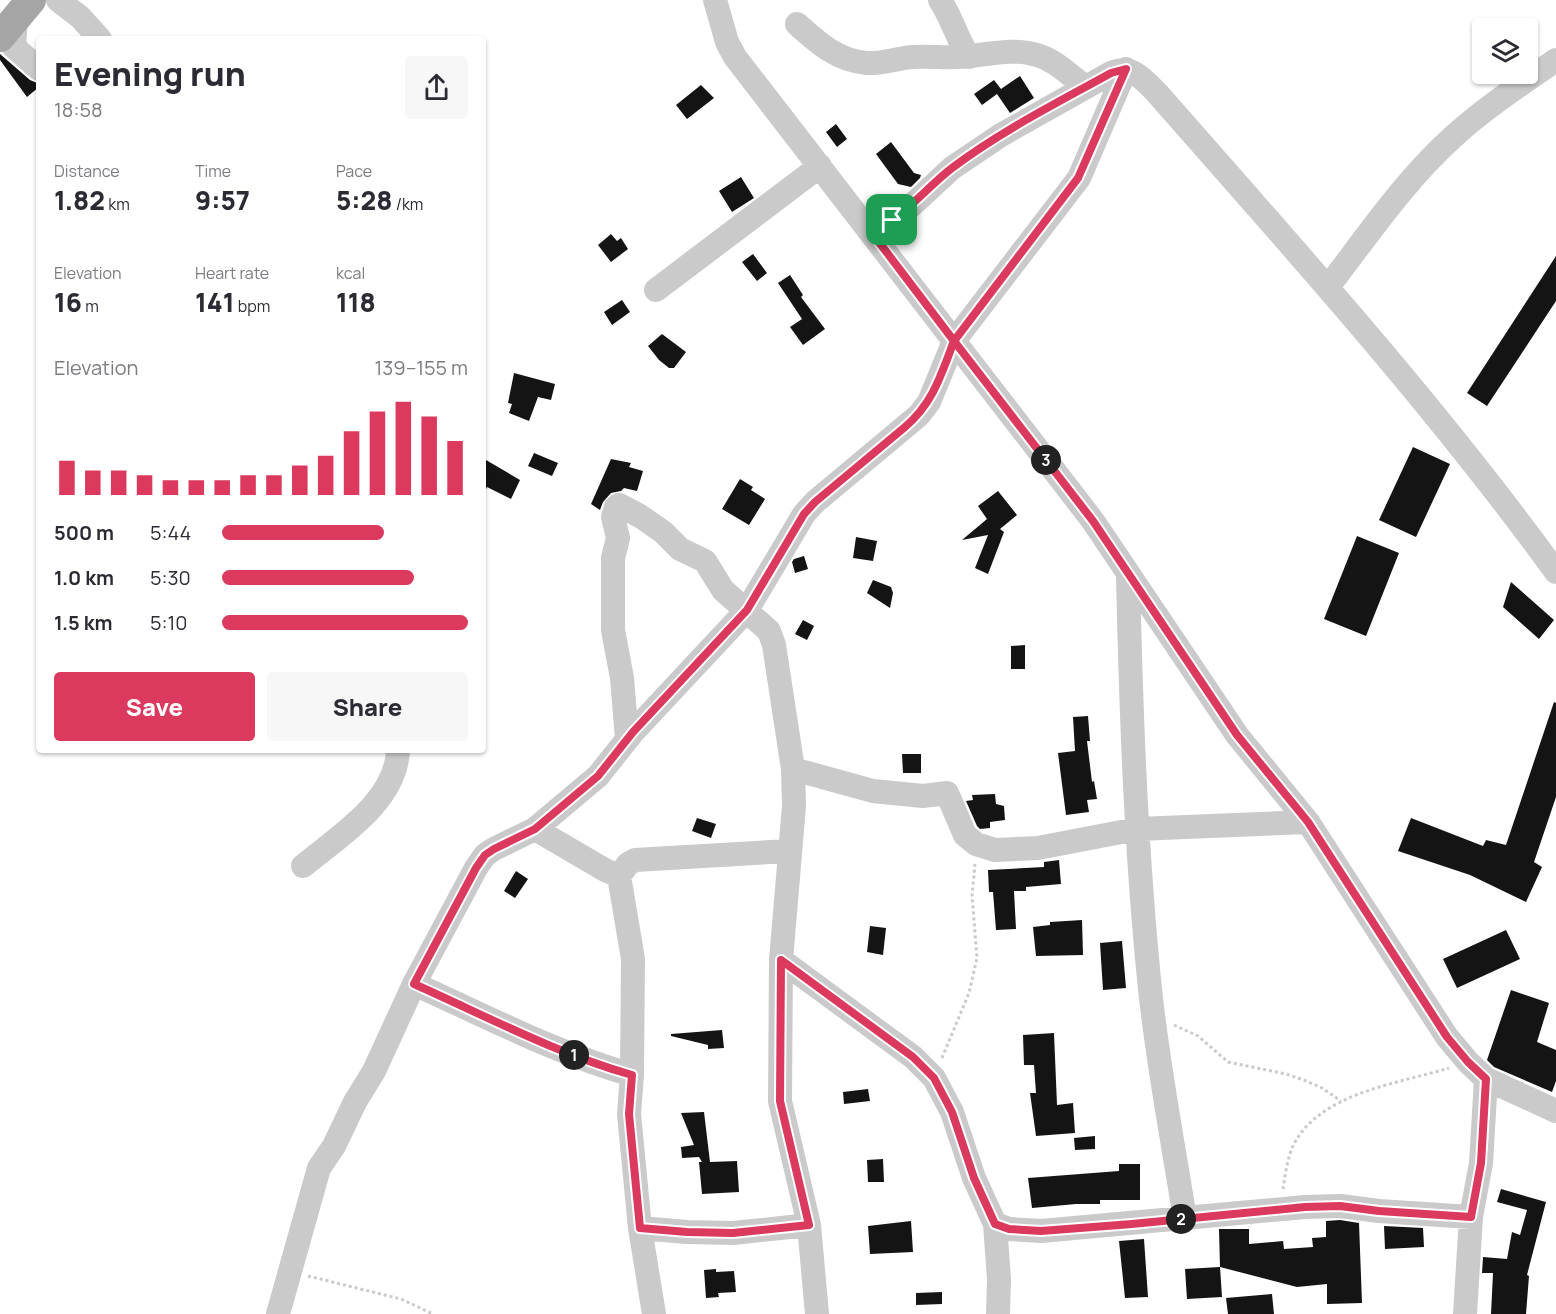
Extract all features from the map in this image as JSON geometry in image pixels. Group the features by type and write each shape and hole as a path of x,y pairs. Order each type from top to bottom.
{"street":[{"path":"58,0 80,17 97,36"},
{"path":"715,0 727,42 735,57 1093,521 1237,735 1308,822 1447,1037 1486,1079 1556,1111"},
{"path":"940,0 969,57"},
{"path":"11,21 14,47 36,66"},
{"path":"797,24 832,53 844,59 867,63 912,57 969,57 999,52 1023,52 1051,61 1085,87"},
{"path":"1328,286 1411,181 1454,136 1556,60"},
{"path":"872,233 911,206 943,175 1017,125 1111,73 1126,69 1138,75 1157,93 1328,286 1518,520 1556,572"},
{"path":"278,1314 319,1168 334,1146 355,1102 374,1071 414,984 470,878 485,855 535,829 598,776 627,739 747,610 804,514 924,408 941,377 954,341 1078,178 1126,69"},
{"path":"656,290 820,166"},
{"path":"627,739 622,678 613,630 613,558 618,534 613,517 616,507 621,506 640,516 670,538 680,549 705,561 723,590 769,631 772,637 793,769 794,806 781,960 780,1101 809,1225 817,1314"},
{"path":"1128,575 1137,829 1154,1020 1185,1219"},
{"path":"303,866 361,820 395,771 398,753"},
{"path":"793,769 873,791 923,796 947,794 965,836 976,844 994,850 1038,848 1137,829 1308,822"},
{"path":"535,829 619,876"},
{"path":"619,876 628,864 635,860 789,851"},
{"path":"619,876 633,959 632,1075 629,1114 640,1228 654,1314"},
{"path":"781,960 913,1057 934,1078 952,1112 974,1178 995,1224 999,1279 998,1314"},
{"path":"414,984 537,1041 603,1067 632,1075"},
{"path":"1465,1314 1471,1217 1481,1163 1486,1079"},
{"path":"995,1224 1009,1229 1041,1231 1282,1209 1340,1206 1471,1217"},
{"path":"640,1228 733,1233 809,1225"}],"path":[{"path":"934,1078 969,993 977,958 972,896 976,844"},
{"path":"1154,1020 1176,1026 1198,1036 1228,1062 1295,1077 1322,1088 1341,1101"},
{"path":"1282,1209 1287,1167 1293,1148 1307,1125 1327,1108 1341,1101 1468,1062"},
{"path":"289,1271 401,1299 433,1314"}],"building":[{"path":"0,54 36,83 36,90 27,97 0,60"},
{"path":"1020,76 1034,98 1010,113 997,94 982,105 974,94 994,80 1001,89"},
{"path":"701,85 714,98 687,119 676,105"},
{"path":"836,124 847,139 837,147 826,132"},
{"path":"891,142 914,173 921,175 911,187 898,184 876,154"},
{"path":"741,177 754,198 732,212 719,191"},
{"path":"611,234 617,241 621,238 628,249 611,262 598,245"},
{"path":"753,254 767,273 757,281 742,262"},
{"path":"1556,256 1556,301 1487,406 1467,393"},
{"path":"790,275 803,295 801,297 825,329 803,345 790,327 802,319 778,283"},
{"path":"622,300 630,312 612,325 604,312"},
{"path":"662,334 686,352 674,368 669,368 659,360 648,346"},
{"path":"514,373 555,384 551,400 538,397 529,421 509,413 512,404 508,403"},
{"path":"1413,447 1450,464 1416,537 1379,520"},
{"path":"534,453 558,463 552,476 528,466"},
{"path":"611,459 631,463 629,467 643,471 637,491 624,488 611,493 603,502 600,510 591,504"},
{"path":"486,460 520,480 511,499 487,487 486,489"},
{"path":"740,479 753,487 751,490 765,499 749,525 722,509"},
{"path":"998,491 1017,515 1000,529 1004,532 988,574 975,568 988,535 962,540 987,519 978,506"},
{"path":"1357,536 1399,553 1366,636 1324,619"},
{"path":"856,537 877,541 873,561 853,558"},
{"path":"804,556 808,569 795,573 792,562"},
{"path":"873,580 891,587 893,593 890,608 867,593"},
{"path":"1511,582 1554,620 1539,639 1503,607"},
{"path":"803,620 814,626 807,640 795,634"},
{"path":"1025,645 1025,669 1011,669 1011,646"},
{"path":"1554,702 1556,703 1556,797 1534,862 1542,867 1526,902 1470,875 1398,851 1411,818 1483,846 1486,840 1506,845"},
{"path":"1088,716 1090,741 1087,741 1092,782 1094,781 1097,799 1087,800 1089,812 1066,815 1058,753 1075,751 1073,717"},
{"path":"902,754 921,754 921,773 903,773"},
{"path":"995,794 996,804 1004,806 1005,820 990,822 990,828 980,829 966,801 973,800 972,795"},
{"path":"697,818 716,824 711,838 692,831"},
{"path":"1059,860 1061,884 1026,887 1026,891 1014,891 1016,929 996,930 993,892 989,892 988,870 1044,867 1044,862"},
{"path":"516,871 528,879 515,898 504,891"},
{"path":"1082,920 1083,955 1036,956 1033,927 1050,925 1050,922"},
{"path":"870,926 886,928 883,955 867,952"},
{"path":"1506,930 1520,959 1457,988 1443,959"},
{"path":"1122,941 1126,988 1103,990 1100,943"},
{"path":"1511,990 1549,1003 1537,1042 1556,1050 1556,1081 1552,1092 1494,1067 1487,1060"},
{"path":"722,1030 724,1048 708,1049 708,1045 671,1036 671,1034"},
{"path":"1054,1033 1057,1105 1073,1103 1075,1133 1036,1136 1030,1093 1036,1093 1034,1065 1024,1065 1023,1035"},
{"path":"868,1089 870,1101 844,1104 843,1092"},
{"path":"704,1112 710,1162 737,1161 739,1192 702,1194 699,1162 702,1162 699,1157 682,1158 681,1147 694,1145 681,1113"},
{"path":"1095,1136 1095,1149 1075,1150 1074,1138"},
{"path":"883,1159 884,1182 868,1182 867,1160"},
{"path":"1119,1164 1140,1164 1140,1200 1100,1200 1100,1204 1032,1208 1028,1178 1119,1171"},
{"path":"1501,1189 1546,1202 1527,1275 1529,1276 1526,1314 1491,1314 1493,1273 1482,1273 1483,1257 1507,1259 1512,1232 1520,1235 1527,1210 1497,1202"},
{"path":"1340,1220 1359,1223 1362,1303 1327,1304 1327,1284 1297,1287 1220,1267 1219,1229 1249,1229 1249,1244 1283,1241 1284,1249 1313,1247 1312,1238 1326,1237 1326,1221"},
{"path":"911,1221 913,1252 870,1254 868,1226"},
{"path":"1384,1226 1423,1228 1424,1247 1385,1249"},
{"path":"1144,1239 1148,1297 1125,1298 1119,1241"},
{"path":"1220,1267 1222,1297 1187,1299 1185,1269"},
{"path":"716,1269 716,1272 734,1271 736,1292 718,1293 719,1297 706,1298 704,1270"},
{"path":"942,1292 942,1304 916,1305 916,1293"},
{"path":"1272,1294 1274,1314 1228,1314 1226,1298"}],"route":[{"path":"892,220 872,233 954,341 929,402 919,415 815,502 804,514 747,610 633,732 598,776 535,829 485,855 414,984 537,1041 603,1067 632,1075 629,1114 640,1228 733,1233 809,1225 780,1101 781,960 913,1057 934,1078 952,1112 974,1178 995,1224 1022,1231 1041,1231 1094,1228 1305,1207 1340,1206 1471,1217 1481,1163 1486,1079 1447,1037 1308,822 1237,735 1093,521 954,341 1078,178 1126,69 1118,69 1001,135 943,175 911,206 892,220"}]}
